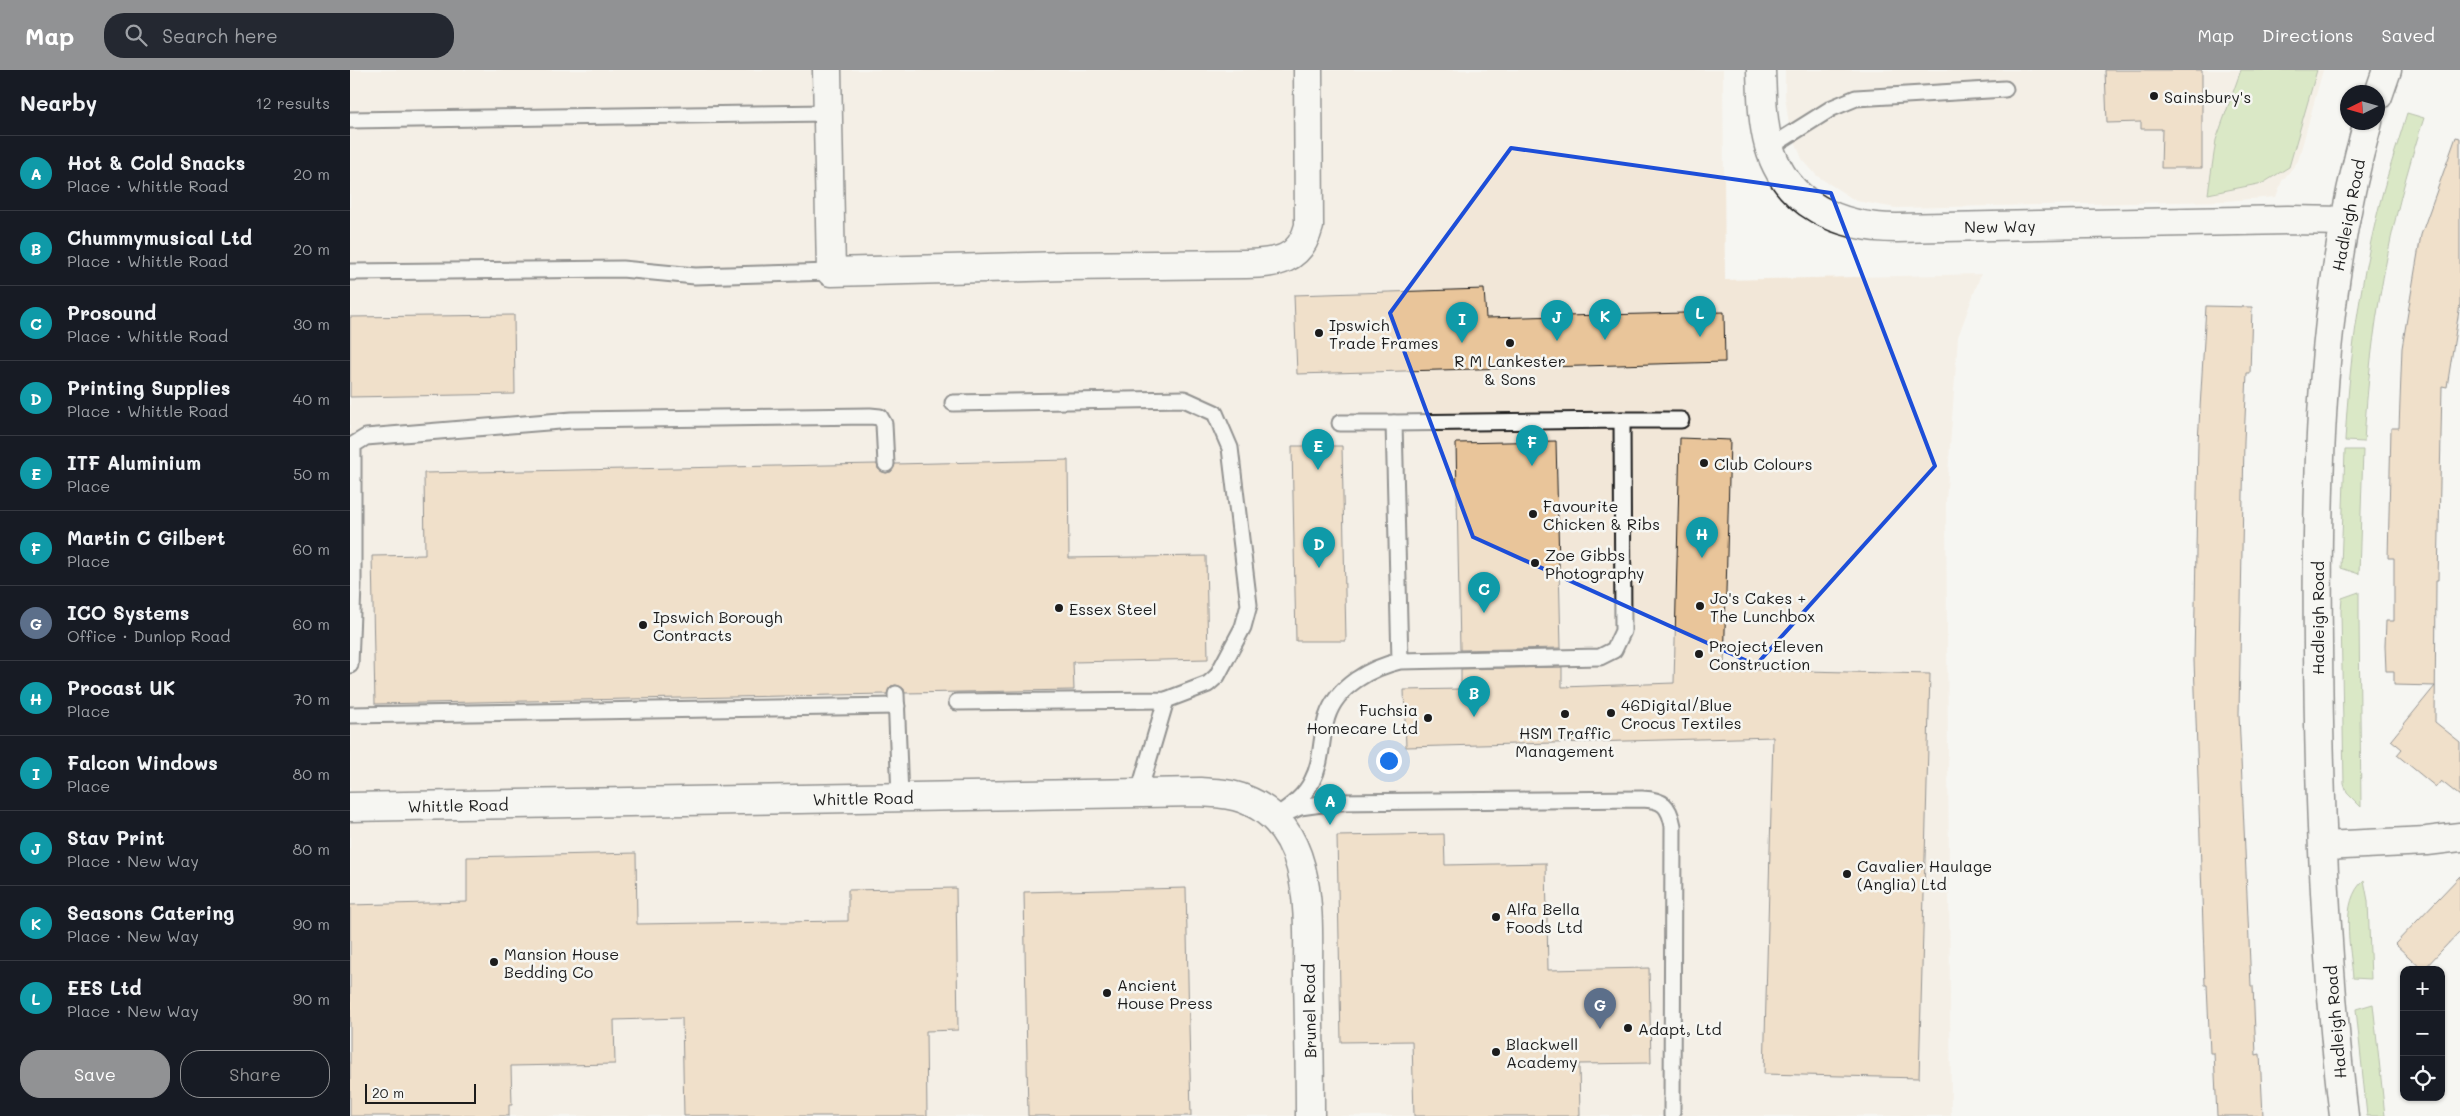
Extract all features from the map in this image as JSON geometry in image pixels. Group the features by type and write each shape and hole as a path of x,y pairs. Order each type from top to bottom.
{"street":[{"path":"827,70 831,272 1064,266 1246,264 1274,263 1287,258 1302,244 1309,226 1308,70"},
{"name":"New Way","path":"1761,70 1764,126 1779,170 1789,184 1810,203 1837,220 1873,228 2288,220 2345,221"},
{"path":"2382,85 2387,70"},
{"name":"Hadleigh Road","path":"2344,1116 2335,1028 2318,734 2318,490 2330,330 2345,221 2354,173 2366,130"},
{"name":"Whittle Road","path":"350,807 1139,792 1228,794 1245,799 1274,818 1294,847 1303,870 1308,905"},
{"path":"2324,846 2427,841 2460,837"},
{"name":"Brunel Road","path":"1308,905 1310,1116"},
{"path":"1310,1056 1318,1098 1325,1116"}],"lane":[{"path":"1770,148 1832,108 1856,98 2005,89"},
{"path":"350,120 828,113"},
{"path":"350,272 622,269 696,276 831,272"},
{"path":"953,403 1184,399 1215,414 1230,448 1248,612 1243,627 1217,676 1208,684 1166,700 957,702"},
{"path":"350,665 353,585 353,444 358,440 366,437 572,420 870,416 880,417 884,424 886,464"},
{"path":"1274,818 1300,798 1312,782 1321,757 1327,717 1334,702 1361,677 1381,665 1400,661 1600,657 1614,650 1623,631 1622,420"},
{"path":"1340,423 1681,420"},
{"path":"1394,423 1400,661"},
{"path":"350,715 897,700 900,797"},
{"path":"1139,792 1166,700"},
{"path":"1274,818 1300,807 1336,802 1642,798 1654,799 1664,804 1671,813 1673,826 1672,1116"}],"highlighted area":[{"path":"1511,148 1831,193 1935,466 1756,665 1473,537 1390,313"}],"shaded area":[{"path":"350,70 1723,70 1725,280 1981,274 1958,337 1946,502 1951,1116 350,1116"},
{"path":"1785,70 2323,70 2298,161 2282,181 2276,197 2225,201 1896,208 1856,201 1817,176 1802,159 1789,125 1785,96"}],"green space":[{"path":"2241,70 2317,70 2289,167 2263,183 2208,194 2216,140"},
{"path":"2407,113 2424,118 2401,198 2383,278 2371,359 2364,442 2345,441 2352,356 2365,271 2380,202"},
{"path":"2345,450 2363,450 2359,574 2341,568"},
{"path":"2359,592 2361,807 2347,793 2344,784 2341,611 2342,598"},
{"path":"2364,880 2368,901 2371,979 2353,978 2348,926 2351,900 2356,889"},
{"path":"2373,1004 2385,1116 2367,1116 2356,1009"}],"building":[{"name":"Sainsbury's","path":"2105,70 2202,70 2202,168 2161,168 2162,129 2141,129 2141,122 2107,123"},
{"path":"2456,137 2460,138 2460,304 2447,387 2442,386 2438,580 2436,580 2435,722 2460,742 2460,796 2441,781 2436,787 2397,755 2402,749 2391,740 2435,686 2394,685 2394,671 2386,671 2385,646 2386,621 2394,621 2394,558 2388,558 2391,428 2399,428 2402,348 2421,235"},
{"path":"1484,289 1486,318 1724,312 1725,362 1297,374 1294,295"},
{"path":"2206,306 2252,307 2250,373 2247,373 2244,441 2239,714 2251,986 2253,986 2256,1055 2260,1054 2263,1116 2217,1116 2214,1053 2210,1053 2207,985 2205,985 2194,660 2198,442"},
{"path":"514,315 515,394 350,397 350,317"},
{"name":"Cavalier Haulage (Anglia) Ltd","path":"1680,438 1730,440 1724,669 1930,674 1919,1078 1764,1074 1773,737 1406,747 1404,690 1461,689 1461,669 1562,667 1562,687 1674,683"},
{"path":"1556,441 1561,648 1460,650 1456,443"},
{"path":"1292,446 1342,446 1346,641 1296,641"},
{"name":"Ipswich Borough Contracts","path":"1068,460 1069,558 1206,556 1208,659 1073,662 1074,690 905,693 904,689 896,685 891,686 887,694 375,704 372,556 425,555 424,473 877,464 878,469 886,473 891,472 895,464"},
{"path":"1444,834 1445,865 1546,863 1548,970 1649,968 1651,1063 1579,1064 1580,1116 1414,1116 1412,1041 1341,1042 1337,836"},
{"path":"636,853 637,924 848,921 848,890 956,888 958,1030 926,1031 927,1116 684,1116 682,1018 614,1020 615,1064 511,1066 512,1105 509,1105 509,1116 350,1116 350,905 467,902 467,857"},
{"path":"2460,876 2460,931 2427,966 2419,966 2395,944"},
{"name":"Ancient House Press","path":"1186,888 1191,1116 1028,1116 1024,892"}],"place":[{"name":"Sainsbury's","path":"2154,96"},
{"name":"Ipswich Trade Frames","path":"1319,333"},
{"name":"EES Ltd","path":"1700,337"},
{"name":"Seasons Catering","path":"1605,340"},
{"name":"Stav Print","path":"1557,341"},
{"name":"Falcon Windows","path":"1462,343"},
{"name":"R M Lankester & Sons","path":"1510,343"},
{"name":"Club Colours","path":"1704,463"},
{"name":"Martin C Gilbert","path":"1532,466"},
{"name":"ITF Aluminium","path":"1318,470"},
{"name":"Favourite Chicken & Ribs","path":"1533,514"},
{"name":"Procast UK","path":"1702,558"},
{"name":"Zoe Gibbs Photography","path":"1535,563"},
{"name":"Printing Supplies","path":"1319,568"},
{"name":"Jo's Cakes + The Lunchbox","path":"1700,606"},
{"name":"Essex Steel","path":"1059,608"},
{"name":"Prosound","path":"1484,613"},
{"name":"Ipswich Borough Contracts","path":"643,625"},
{"name":"Project Eleven Construction","path":"1699,654"},
{"name":"46Digital/Blue Crocus Textiles","path":"1611,713"},
{"name":"HSM Traffic Management","path":"1565,714"},
{"name":"Chummymusical Ltd","path":"1474,717"},
{"name":"Fuchsia Homecare Ltd","path":"1428,718"},
{"name":"Hot & Cold Snacks","path":"1330,825"},
{"name":"Cavalier Haulage (Anglia) Ltd","path":"1847,874"},
{"name":"Alfa Bella Foods Ltd","path":"1496,917"},
{"name":"Mansion House Bedding Co","path":"494,962"},
{"name":"Ancient House Press","path":"1107,993"},
{"name":"Adapt, Ltd","path":"1628,1028"},
{"name":"ICO Systems","path":"1600,1029"},
{"name":"Blackwell Academy","path":"1496,1052"}]}
